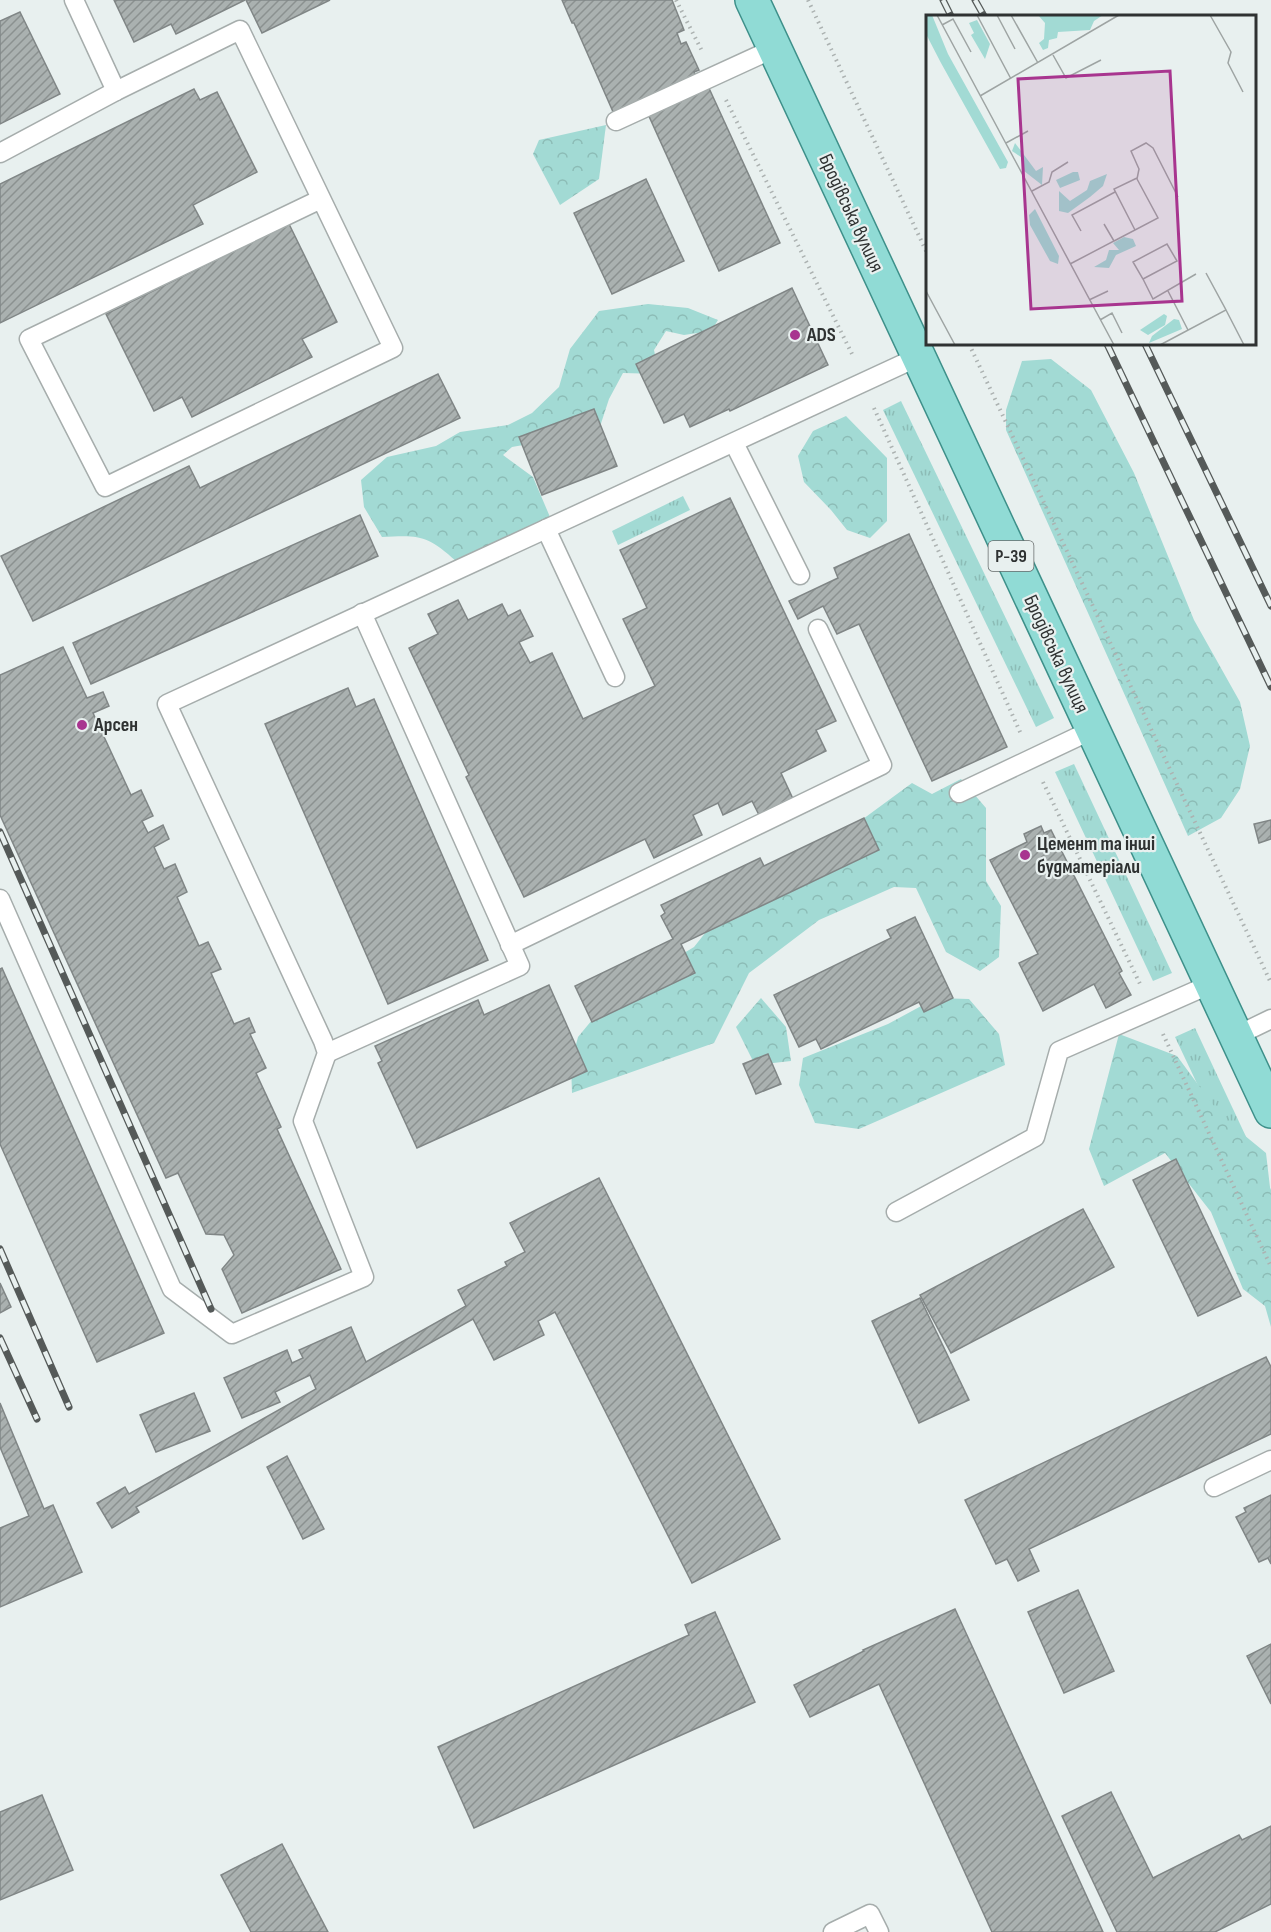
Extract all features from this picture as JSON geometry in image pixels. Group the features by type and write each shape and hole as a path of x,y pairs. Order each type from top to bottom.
{"main road":[{"name":"Бродівська вулиця","path":"752,0 1271,1111"}],"lane":[{"path":"74,0 116,91"},
{"path":"0,153 116,91 240,30 393,348 105,487 29,339 321,199"},
{"path":"616,121 775,48"},
{"path":"0,899 172,1289 232,1334 364,1277 303,1121 327,1053 167,704 918,357"},
{"path":"734,443 800,575"},
{"path":"546,529 615,677"},
{"path":"327,1053 520,966 362,613"},
{"path":"510,945 882,765 818,629"},
{"path":"959,793 1092,730"},
{"path":"896,1212 1035,1137 1059,1051 1211,984"},
{"path":"1236,1036 1271,1019"},
{"path":"1214,1487 1271,1460"},
{"path":"833,1932 870,1914 879,1932"}],"path":[{"path":"676,0 866,380 875,412 1032,759 1152,1010 1271,1268"},
{"path":"808,0 926,253"},
{"path":"969,345 1271,983"}],"green space":[{"path":"606,125 599,179 560,205 533,154 539,140"},
{"path":"648,304 688,308 718,320 711,331 684,335 666,331 654,350 659,374 623,373 609,399 588,463 546,441 512,447 503,455 533,477 550,517 513,547 456,561 438,546 422,538 382,537 364,507 361,480 387,457 436,446 460,432 508,425 532,413 559,387 570,349 599,311"},
{"path":"1051,359 1091,390 1134,473 1194,620 1240,702 1250,746 1240,789 1221,818 1188,836 1006,430 1006,410 1022,361"},
{"path":"901,401 1054,718 1036,727 883,410"},
{"path":"846,416 887,458 887,521 870,538 847,530 804,482 798,456 813,431"},
{"path":"683,496 690,510 618,545 612,531"},
{"path":"1074,764 1172,973 1153,981 1055,772"},
{"path":"961,779 986,808 986,881 1001,906 999,957 980,971 946,952 916,888 894,887 819,920 749,973 714,1043 572,1093 571,1064 578,1037 611,997 694,947 725,908 829,844 912,783 932,794"},
{"path":"761,998 786,1027 791,1061 755,1065 736,1027"},
{"path":"936,998 969,999 999,1034 1005,1065 859,1129 815,1123 799,1085 803,1058 888,1024"},
{"path":"1195,1028 1271,1190 1271,1240 1175,1037"},
{"path":"1119,1034 1177,1056 1222,1117 1266,1153 1271,1196 1271,1327 1265,1306 1243,1289 1211,1212 1165,1153 1104,1186 1089,1149"}],"building":[{"path":"114,0 245,0 176,34 171,24 134,42"},
{"path":"246,0 330,0 262,33"},
{"path":"562,0 672,0 684,30 677,33 681,44 686,42 699,70 694,72 696,78 614,114"},
{"path":"20,12 60,94 0,124 0,21"},
{"path":"708,86 780,243 719,271 648,114"},
{"path":"194,89 200,100 217,92 257,172 193,205 203,224 0,323 0,184"},
{"path":"646,179 684,261 612,294 574,213"},
{"path":"289,224 337,322 302,339 312,357 192,417 182,397 154,411 106,314"},
{"path":"792,288 828,365 690,427 684,414 664,423 636,364"},
{"path":"438,374 460,418 33,621 1,556 189,466 200,488"},
{"path":"594,409 617,466 542,495 519,437"},
{"path":"730,498 836,721 816,730 826,751 781,773 793,799 759,815 752,801 723,815 718,803 693,815 702,835 654,858 645,839 524,897 466,777 469,775 409,648 438,634 428,614 458,600 468,620 502,604 508,616 520,610 533,636 519,642 530,663 552,653 583,719 655,686 623,619 647,608 620,550"},
{"path":"360,515 378,556 91,684 73,643"},
{"path":"909,534 1007,747 932,781 859,624 837,634 823,606 798,619 789,601 838,578 834,568"},
{"path":"63,647 87,698 103,692 109,706 93,713 131,795 141,790 153,816 142,821 148,833 163,825 169,839 154,847 164,869 175,864 187,892 177,897 199,946 208,942 221,969 211,973 234,1024 249,1018 255,1032 250,1034 266,1068 256,1073 281,1127 277,1129 341,1269 242,1313 222,1269 234,1255 224,1235 206,1234 178,1173 166,1178 0,815 0,675"},
{"path":"348,688 356,707 374,699 488,960 388,1004 265,724"},
{"path":"864,818 879,850 681,944 695,973 592,1022 575,986 673,939 661,916 665,913 661,905 760,858 764,866"},
{"path":"1271,820 1271,839 1259,843 1254,824"},
{"path":"1041,826 1044,833 1051,830 1122,971 1119,973 1131,995 1106,1008 1094,984 1043,1011 1019,963 1038,954 990,860 1027,842 1024,834"},
{"path":"915,917 953,998 924,1012 919,1002 821,1049 816,1039 799,1047 774,995 891,938 887,930"},
{"path":"2,968 164,1333 97,1362 0,1144 0,969"},
{"path":"549,985 587,1071 417,1148 378,1063 382,1061 375,1046 478,1000 484,1015"},
{"path":"768,1054 781,1084 756,1094 743,1064"},
{"path":"1176,1159 1241,1296 1198,1316 1133,1180"},
{"path":"599,1178 780,1539 692,1583 555,1312 538,1321 544,1335 494,1360 473,1319 136,1507 139,1512 112,1528 97,1503 125,1487 129,1494 316,1389 310,1375 275,1392 280,1402 242,1418 224,1378 287,1350 292,1363 303,1358 299,1350 351,1327 366,1362 466,1306 458,1290 507,1266 505,1262 525,1252 510,1223"},
{"path":"1083,1209 1114,1267 951,1353 920,1295"},
{"path":"0,1283 11,1307 0,1313"},
{"path":"920,1298 969,1400 919,1423 872,1321"},
{"path":"1266,1357 1271,1367 1271,1434 1029,1549 1039,1571 1018,1581 1007,1559 996,1564 965,1500"},
{"path":"194,1393 210,1431 156,1452 140,1415"},
{"path":"0,1403 44,1509 53,1505 82,1572 0,1607 0,1528 29,1516 0,1447"},
{"path":"287,1456 324,1529 303,1539 267,1467"},
{"path":"1271,1495 1271,1564 1268,1558 1259,1562 1236,1517 1246,1512 1244,1508"},
{"path":"1078,1590 1114,1671 1064,1693 1028,1612"},
{"path":"955,1609 1103,1932 992,1932 879,1684 810,1717 794,1685 863,1650"},
{"path":"715,1612 755,1702 474,1828 438,1747 689,1635 685,1625"},
{"path":"1271,1644 1271,1704 1247,1656"},
{"path":"1111,1792 1153,1878 1239,1835 1242,1840 1271,1826 1271,1904 1215,1932 1117,1932 1062,1816"},
{"path":"42,1795 73,1870 0,1900 0,1812"},
{"path":"282,1844 328,1932 251,1932 221,1875"}],"railway":[{"path":"943,0 950,15"},
{"path":"975,0 983,15"},
{"path":"1107,345 1271,687"},
{"path":"1145,345 1271,606"},
{"path":"0,832 211,1309"},
{"path":"0,1249 69,1407"},
{"path":"0,1338 37,1419"}],"place":[{"name":"ADS","path":"795,335"},
{"name":"Арсен","path":"82,725"},
{"name":"Цемент та інші будматеріали","path":"1025,855"}]}
